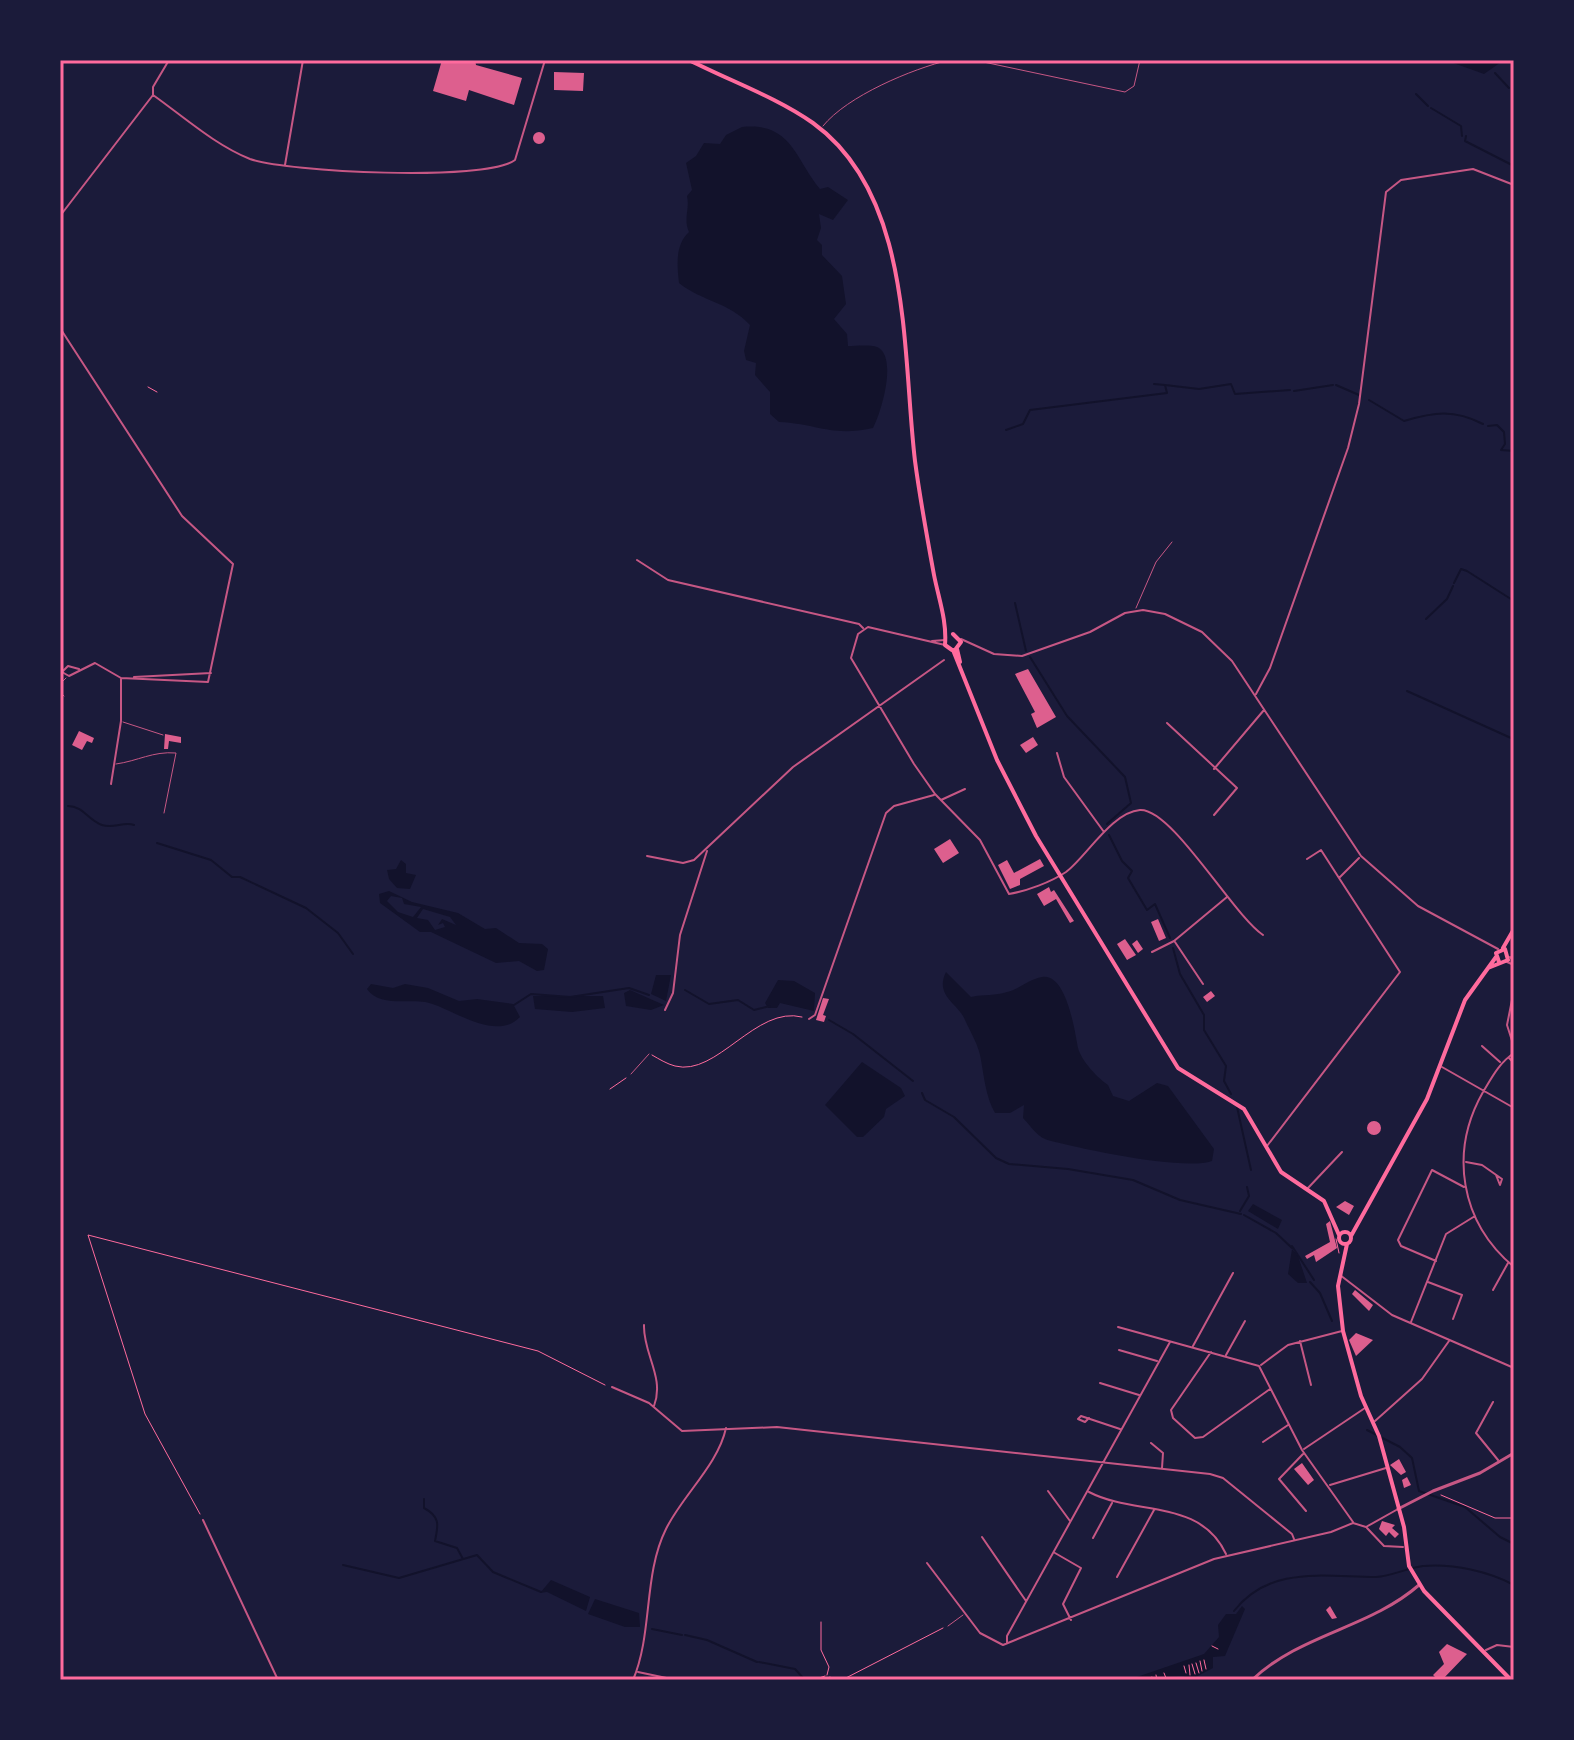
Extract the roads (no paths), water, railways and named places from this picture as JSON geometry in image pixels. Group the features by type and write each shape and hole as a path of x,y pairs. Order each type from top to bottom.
{"main road":[{"path":"689,60 811,122 850,159 876,204 886,228 895,277 920,491 948,639 958,646 963,674 997,760 1059,875 1178,1068 1244,1109 1282,1173 1324,1201 1344,1243"},
{"path":"948,639 958,646"},
{"path":"1511,1680 1419,1585 1409,1566 1380,1438 1366,1407 1343,1331 1339,1274 1348,1233 1357,1223 1422,1108 1441,1066 1458,1014 1482,972 1504,957 1513,931"},
{"path":"1337,1230 1348,1233"},
{"path":"1337,1230 1348,1233"}],"street":[{"path":"60,216 153,95 153,87 169,60"},
{"path":"285,166 303,60"},
{"path":"153,95 230,149 271,166 412,173 505,166 520,153 545,60"},
{"path":"1255,695 1270,668 1348,448 1368,350 1386,192 1401,180 1473,169 1514,185"},
{"path":"60,328 182,516 233,562 212,673 204,683 133,678"},
{"path":"637,560 668,580 859,624 863,630"},
{"path":"958,646 973,643 994,654 1022,656 1135,611 1165,614 1202,632 1227,655 1361,856 1418,906 1487,943 1504,957"},
{"path":"863,630 880,629 931,641 948,639"},
{"path":"863,630 851,658 935,794 980,840 1009,894 1059,875 1104,833 1132,813 1154,814 1197,856 1227,897 1263,935"},
{"path":"647,856 687,863 708,850 793,767 944,660"},
{"path":"79,669 66,666 62,672 68,676 79,669 100,664 121,678 212,673"},
{"path":"111,784 121,721 121,678"},
{"path":"1214,769 1265,709"},
{"path":"1167,723 1237,788 1214,815"},
{"path":"1057,753 1064,777 1104,833"},
{"path":"941,800 965,789"},
{"path":"809,1019 815,1015 886,813 894,806 935,794"},
{"path":"665,1010 673,993 680,935 708,850"},
{"path":"1266,1147 1324,1076 1400,972 1321,850 1307,859"},
{"path":"1339,878 1361,856"},
{"path":"1152,952 1174,941 1227,897"},
{"path":"1174,941 1203,984"},
{"path":"1512,1000 1507,1025 1514,1047"},
{"path":"1482,1046 1501,1063"},
{"path":"1514,1053 1501,1063 1467,1121 1465,1162 1465,1187 1475,1216 1489,1242 1514,1267"},
{"path":"1509,1057 1514,1063"},
{"path":"1441,1066 1514,1108"},
{"path":"1308,1189 1342,1152"},
{"path":"1465,1162 1482,1165 1496,1175"},
{"path":"1436,1261 1401,1246 1398,1240 1432,1170 1465,1187"},
{"path":"1411,1323 1448,1231 1475,1216"},
{"path":"1493,1290 1508,1262"},
{"path":"1192,1347 1233,1273"},
{"path":"1339,1274 1392,1315 1514,1368"},
{"path":"1427,1281 1462,1295 1453,1319"},
{"path":"1226,1356 1245,1321"},
{"path":"644,1325 646,1345 658,1384 653,1407"},
{"path":"1118,1327 1259,1366 1303,1452 1353,1523 1366,1527 1384,1546 1405,1546"},
{"path":"1259,1366 1300,1340 1343,1331"},
{"path":"1300,1340 1311,1385"},
{"path":"1374,1422 1422,1379 1449,1340"},
{"path":"1008,1645 1007,1636 1170,1342"},
{"path":"1119,1350 1158,1361"},
{"path":"1211,1352 1171,1410 1173,1418 1195,1438 1203,1437 1271,1388"},
{"path":"1100,1383 1140,1395"},
{"path":"612,1387 653,1407 682,1431 777,1427 1223,1478 1294,1539"},
{"path":"1493,1402 1476,1433 1499,1461"},
{"path":"1306,1511 1279,1479 1303,1452 1366,1407"},
{"path":"1089,1418 1122,1429"},
{"path":"1263,1442 1289,1425"},
{"path":"633,1680 663,1538 726,1427"},
{"path":"1151,1443 1163,1453 1162,1469"},
{"path":"1366,1527 1424,1495 1480,1473 1514,1453"},
{"path":"1327,1486 1386,1468"},
{"path":"1048,1491 1071,1522"},
{"path":"1088,1491 1112,1502 1176,1511 1195,1520 1226,1555"},
{"path":"1093,1538 1112,1502"},
{"path":"1117,1577 1154,1509"},
{"path":"203,1520 278,1680"},
{"path":"927,1563 987,1639 1008,1645 1226,1555 1346,1528 1353,1523"},
{"path":"982,1537 1027,1602"},
{"path":"1054,1553 1081,1568 1063,1604 1071,1620"},
{"path":"1252,1680 1290,1650 1396,1603 1419,1585"},
{"path":"1485,1651 1497,1645 1514,1647"},
{"path":"637,1672 676,1680"}],"lane":[{"path":"823,126 836,111 916,69 949,60"},
{"path":"974,60 1125,92 1134,86 1140,60"},
{"path":"1135,611 1156,562 1172,542"},
{"path":"60,684 68,676"},
{"path":"60,692 64,696"},
{"path":"121,721 163,735"},
{"path":"113,764 132,761 151,752 176,753 164,813"},
{"path":"631,1074 649,1054"},
{"path":"948,1626 965,1614"}],"waterway":[{"path":"1495,73 1509,88"},
{"path":"1416,94 1428,106"},
{"path":"1431,108 1461,126 1462,136"},
{"path":"1466,136 1465,141 1514,166"},
{"path":"1154,384 1165,385"},
{"path":"1006,430 1023,424 1030,410 1167,393 1165,385 1199,389 1231,384 1235,394 1290,390"},
{"path":"1294,391 1333,385"},
{"path":"1336,385 1359,395"},
{"path":"1369,400 1404,421 1453,414 1483,424"},
{"path":"1488,426 1497,425 1504,432 1505,444 1501,450 1514,451"},
{"path":"1454,583 1461,569 1514,601"},
{"path":"1426,619 1447,599 1453,586"},
{"path":"1015,603 1026,651"},
{"path":"1030,657 1067,716 1125,777 1131,803 1107,824"},
{"path":"1407,691 1511,738"},
{"path":"68,806 78,808 102,825 134,825"},
{"path":"1109,835 1122,861 1132,871 1128,878 1147,910 1155,904 1170,938"},
{"path":"157,843 211,860 232,877 240,877 306,908 338,933 353,954"},
{"path":"1173,948 1180,974 1204,1015 1204,1030 1226,1066 1224,1081 1231,1094"},
{"path":"514,1005 531,994 570,997 629,988 649,995"},
{"path":"685,990 709,1004 738,1000 754,1010 770,1006"},
{"path":"829,1020 853,1034 913,1081"},
{"path":"922,1093 925,1100 954,1117 996,1158 1009,1164 1068,1169 1133,1180 1180,1200 1241,1214"},
{"path":"1237,1107 1251,1170"},
{"path":"1240,1211 1249,1196 1247,1187"},
{"path":"1244,1215 1276,1233 1292,1248"},
{"path":"1292,1246 1314,1280"},
{"path":"1310,1282 1320,1293 1332,1321"},
{"path":"1367,1430 1400,1447 1412,1458 1419,1491 1465,1507 1500,1537 1514,1544"},
{"path":"424,1499 424,1508 437,1522 435,1541 457,1548 463,1559"},
{"path":"343,1565 399,1578 477,1555 493,1572 541,1592"},
{"path":"1234,1611 1248,1596 1264,1586 1299,1577 1376,1577 1423,1566 1446,1566 1483,1572 1514,1585"},
{"path":"652,1629 682,1635"},
{"path":"685,1635 707,1640 757,1662"},
{"path":"759,1662 795,1669 805,1680"}]}
